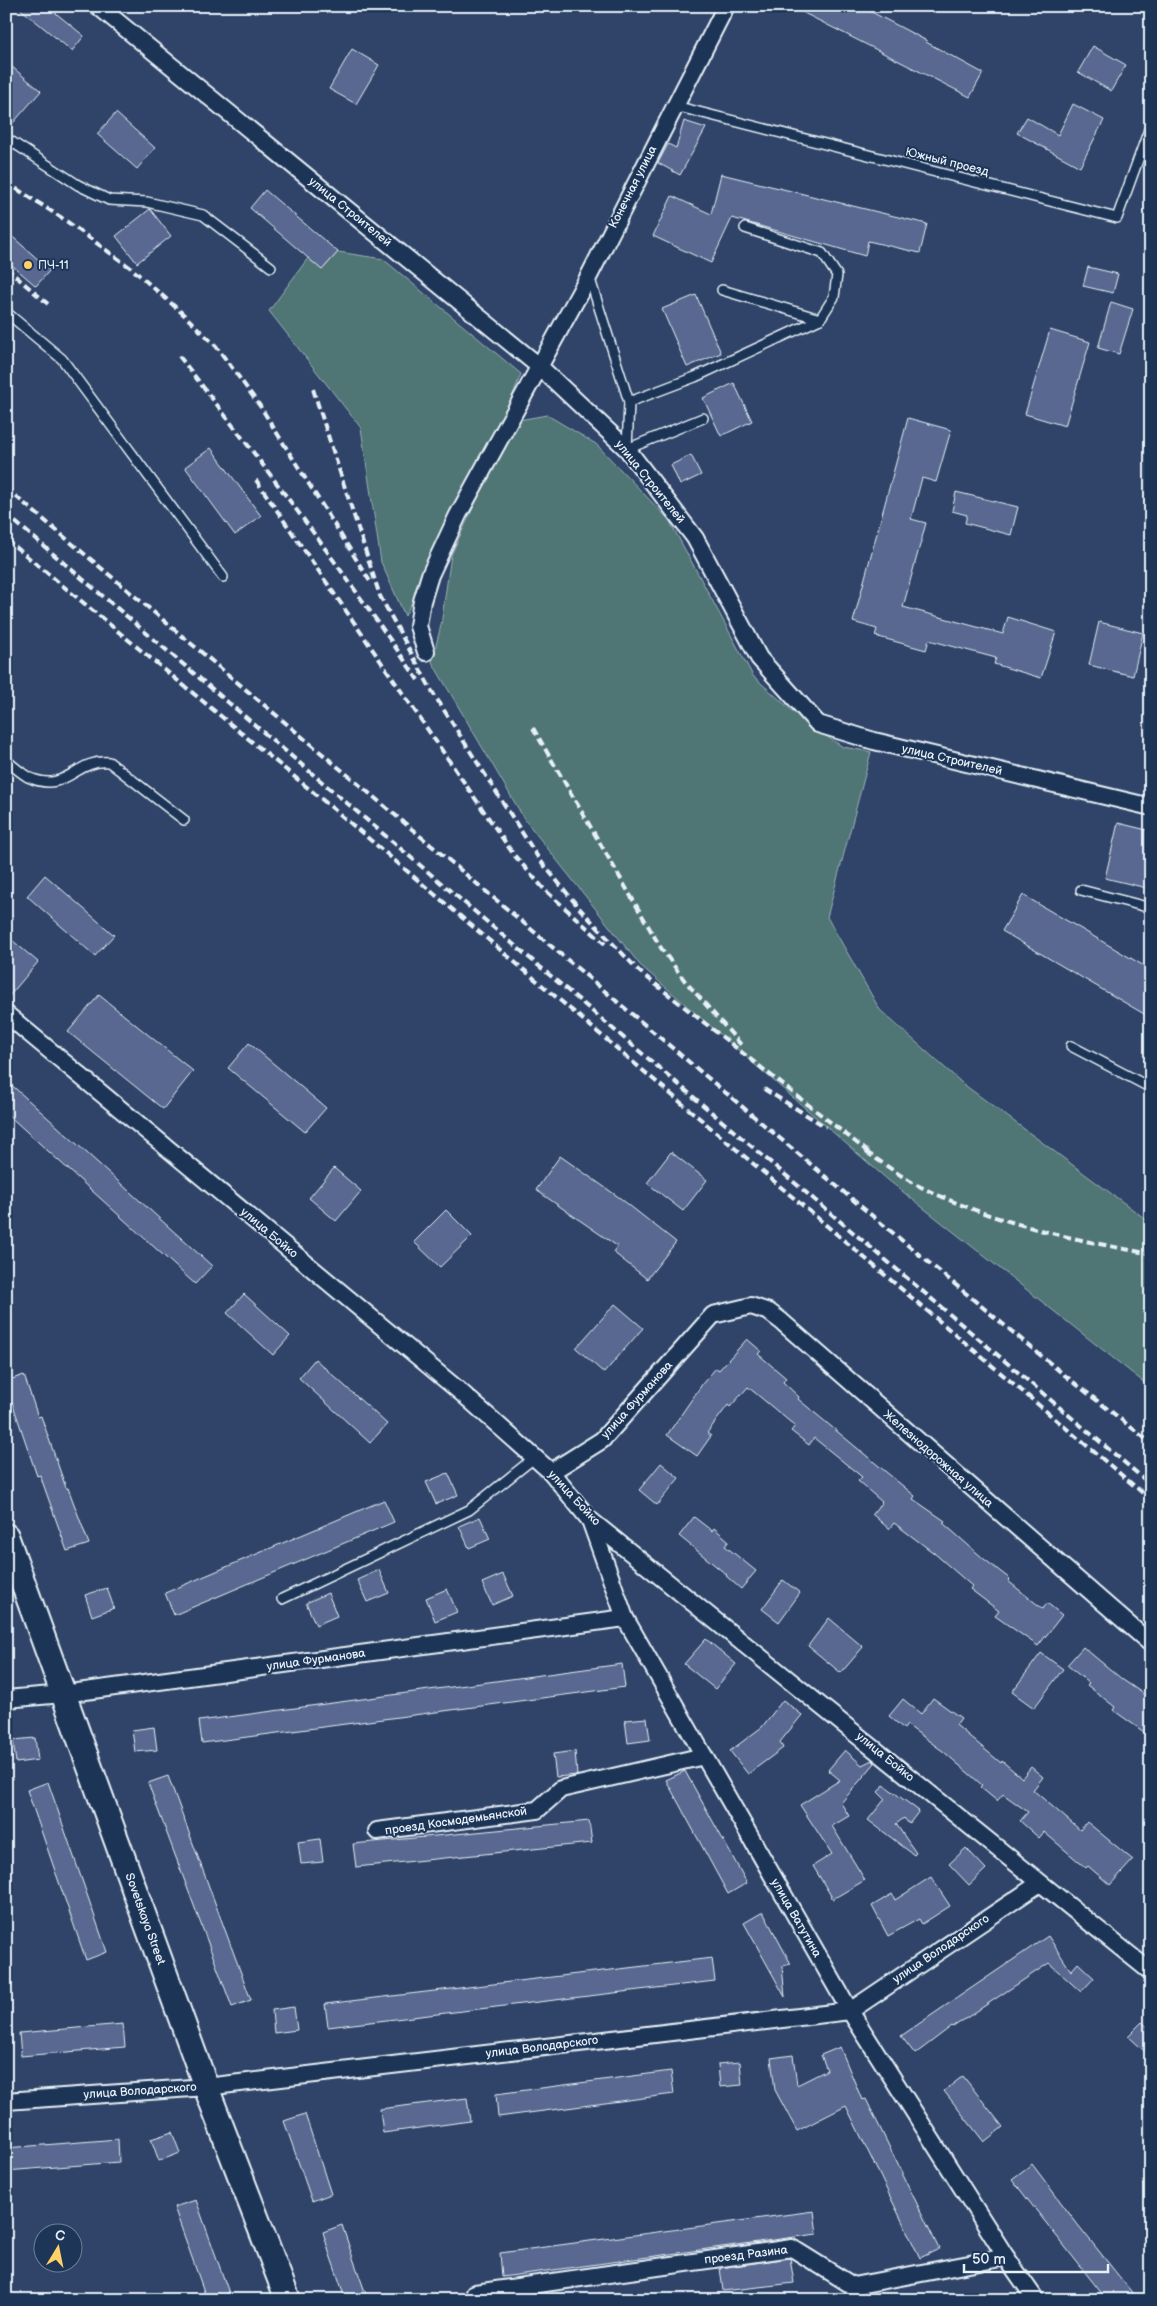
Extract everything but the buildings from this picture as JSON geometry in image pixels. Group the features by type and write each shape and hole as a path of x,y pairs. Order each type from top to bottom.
{"street":[{"name":"улица Строителей","path":"98,6 540,367 626,450 695,538 758,658 818,724 874,741 1151,807"},
{"name":"Конечная улица","path":"426,652 418,626 422,601 430,574 458,515 588,276 726,6"},
{"name":"улица Бойко","path":"6,1014 462,1394 551,1472 590,1519 1151,1972"},
{"name":"Железнодорожная улица","path":"713,1316 751,1306 769,1312 1151,1644"},
{"name":"улица Фурманова","path":"551,1472 602,1440 713,1316"},
{"name":"улица Ватутина","path":"590,1519 625,1618 850,2011 1006,2257 1036,2300"},
{"name":"Sovetskaya Street","path":"6,1536 206,2087 288,2300"},
{"name":"улица Фурманова","path":"6,1699 63,1694 625,1618"},
{"name":"проезд Космодемьянской","path":"377,1831 538,1810 561,1789 704,1756"},
{"name":"улица Володарского","path":"6,2101 206,2087 850,2011 1040,1883"},
{"name":"проезд Разина","path":"475,2293 792,2248 853,2286 1006,2257"}],"lane":[{"name":"Южный проезд","path":"675,106 1117,218 1151,124"},
{"path":"6,138 78,185 109,200 147,202 203,215 271,267"},
{"path":"629,402 695,377 820,319 834,297 837,276 822,254 745,228"},
{"path":"588,276 629,402 626,450 703,418"},
{"path":"722,290 820,319"},
{"path":"6,312 62,359 223,578"},
{"path":"6,760 27,777 57,783 95,761 109,762 184,820"},
{"path":"1081,890 1151,908"},
{"path":"1071,1046 1151,1088"},
{"path":"282,1598 469,1510 534,1458"}],"green space":[{"path":"338,252 383,259 521,374 509,404 405,616 381,562 361,428 269,311 308,258 322,270"},
{"path":"547,415 596,444 669,520 753,676 806,723 843,747 871,752 827,917 880,1010 962,1083 1151,1223 1151,1388 888,1180 640,965 525,820 432,662 441,625 451,555 491,470 519,420"}],"railway":[{"path":"6,182 62,218 131,268 216,346 260,406 371,583"},
{"path":"6,268 48,304"},
{"path":"179,356 301,516 418,680"},
{"path":"313,389 380,596 433,693 539,859 580,909 640,972 872,1155"},
{"path":"256,480 514,855 545,890 605,944"},
{"path":"6,488 858,1204 1062,1373 1151,1443"},
{"path":"6,514 1151,1485"},
{"path":"6,539 342,816 1151,1500"},
{"path":"533,728 661,948 685,981 743,1047"},
{"path":"764,1089 826,1127"},
{"path":"866,1152 917,1185 973,1209 1031,1228 1151,1254"}],"place":[{"name":"ПЧ-11","path":"28,265"}]}
